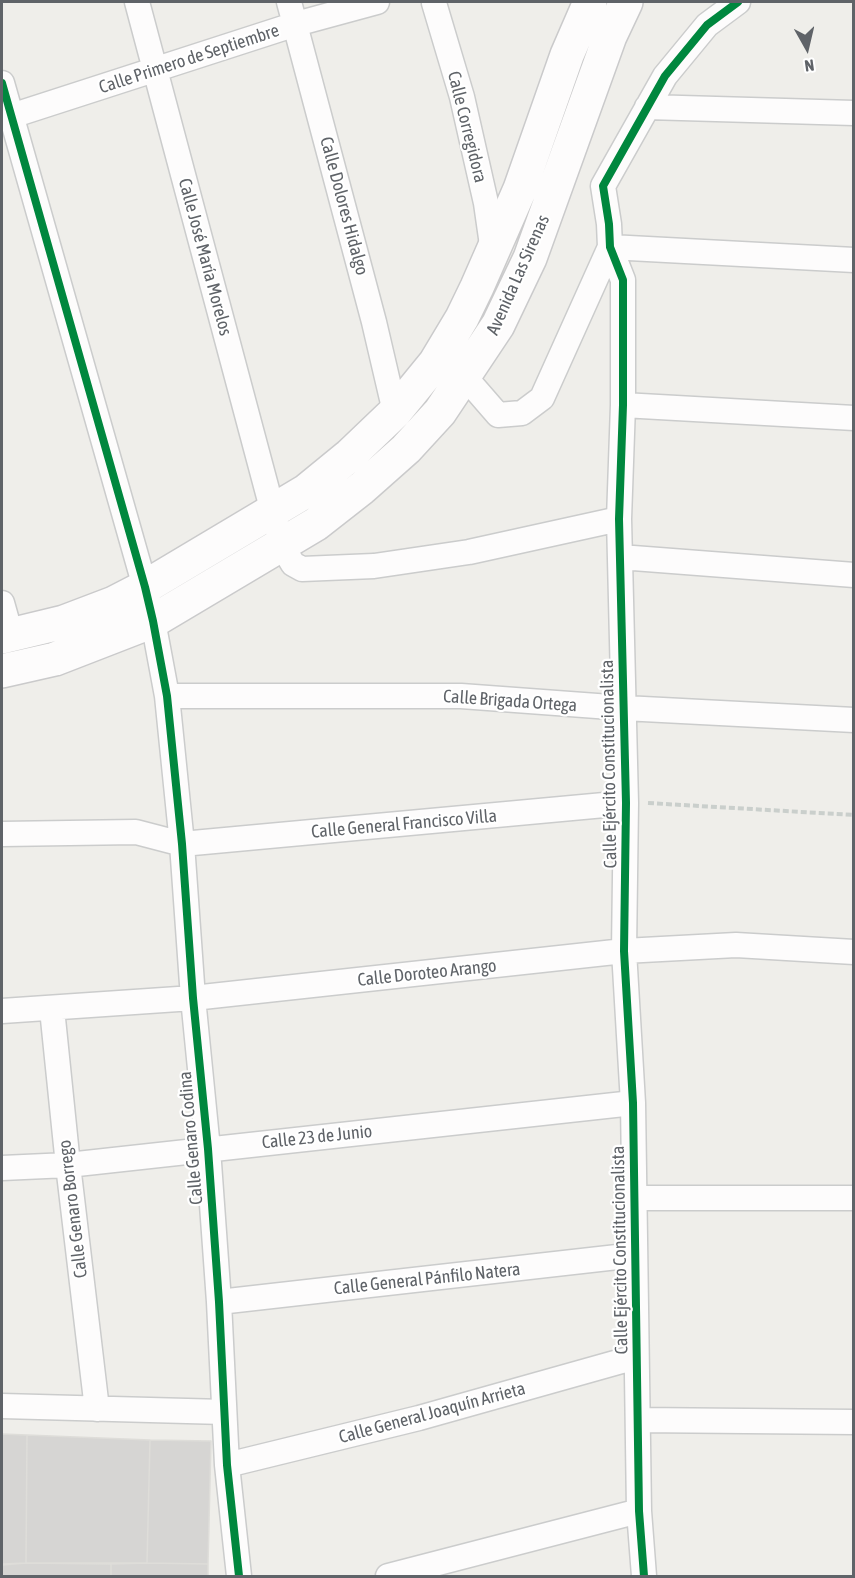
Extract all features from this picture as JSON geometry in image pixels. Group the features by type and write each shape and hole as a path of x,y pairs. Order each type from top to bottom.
{"main road":[{"name":"Avenida Las Sirenas","path":"6,636 64,622 114,603 144,587 306,491 351,455 395,412 435,363 462,318 520,189 567,55 590,2"},
{"name":"Avenida Las Sirenas","path":"2,671 56,659 153,621 282,546 316,524 362,488 406,449 441,412 498,325 530,258 610,36 626,2"}],"street":[{"name":"Calle José María Morelos","path":"137,2 282,546"},
{"name":"Calle Primero de Septiembre","path":"6,118 156,70 293,13 376,2"},
{"name":"Calle Ejército Constitucionalista","path":"644,1576 639,1512 633,1103 624,951 626,803 619,519 623,280 610,247 603,186 664,76 707,25 738,2"},
{"name":"Calle Corregidora","path":"434,3 462,97 486,203 493,252"},
{"name":"Calle Dolores Hidalgo","path":"293,13 374,322 395,412"},
{"name":"Calle Genaro Codina","path":"2,83 6,118 144,587 167,696 208,1149 227,1464 239,1576"},
{"path":"647,107 854,113"},
{"path":"465,377 498,415 522,413 542,398 610,247 854,260"},
{"path":"622,405 854,418"},
{"path":"282,546 293,564 302,569 374,566 469,552 619,519"},
{"path":"620,556 854,575"},
{"path":"2,603 6,636"},
{"name":"Calle Brigada Ortega","path":"167,696 461,696 624,708 854,720"},
{"name":"Calle General Francisco Villa","path":"2,834 136,832 182,844 626,803"},
{"name":"Calle Doroteo Arango","path":"2,1011 193,998 624,951 736,945 854,952"},
{"name":"Calle Genaro Borrego","path":"52,1009 68,1165 98,1409"},
{"name":"Calle 23 de Junio","path":"2,1168 68,1165 633,1103"},
{"path":"634,1198 854,1198"},
{"name":"Calle General Pánfilo Natera","path":"219,1302 635,1255"},
{"name":"Calle General Joaquín Arrieta","path":"227,1464 419,1418 636,1358"},
{"path":"2,1406 224,1412"},
{"path":"638,1420 854,1422"},
{"path":"388,1576 639,1512"}],"path":[{"path":"626,803 669,803 854,815"}],"building":[{"path":"2,1434 27,1435 26,1563 2,1564"},
{"path":"27,1435 150,1440 147,1563 26,1563"},
{"path":"150,1440 211,1441 208,1564 147,1563"},
{"path":"111,1564 111,1576 2,1576 2,1565"},
{"path":"111,1564 208,1564 208,1576 111,1576"}],"cycle path":[{"path":"644,1576 639,1511 633,1103 624,951 626,803 619,519 623,405 623,280 610,247 603,186 665,76 707,25 738,2"},
{"path":"2,83 145,587 167,696 208,1149 227,1465 239,1576"}]}
